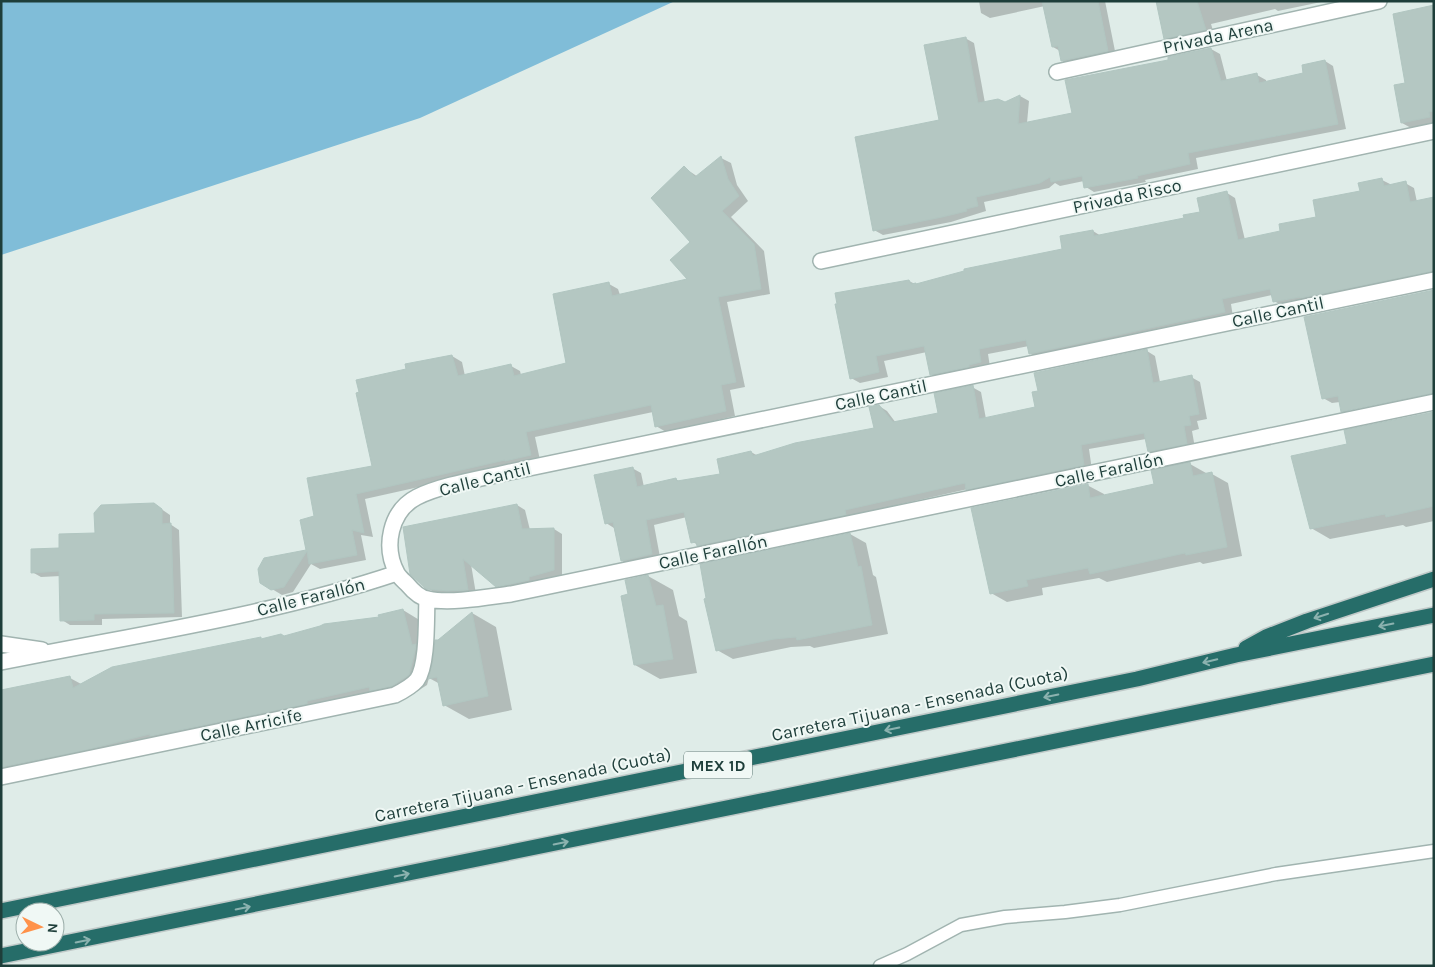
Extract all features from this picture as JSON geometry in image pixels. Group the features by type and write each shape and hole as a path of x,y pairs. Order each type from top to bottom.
{"highway":[{"path":"1236,655 1266,637 1307,621 1434,579"},
{"name":"Carretera Tijuana - Ensenada (Cuota)","path":"1,911 1137,679 1236,655 1434,615"},
{"name":"MEX 1D","path":"1,956 1434,664"}],"street":[{"name":"Privada Arena","path":"1057,72 1379,1"},
{"name":"Privada Risco","path":"821,261 1434,131"},
{"name":"Calle Cantil","path":"397,574 389,550 392,526 400,510 417,497 450,486 515,470 1434,280"},
{"name":"Calle Farallón","path":"427,600 460,600 512,594 1434,402"},
{"path":"397,574 413,591 427,600"},
{"name":"Calle Farallón","path":"1,662 258,611 397,574"},
{"name":"Calle Arricife","path":"1,777 394,694 408,688 418,679 423,663 427,600"},
{"path":"1,644 53,651"}],"lane":[{"path":"880,966 961,925 1004,917 1120,905 1276,874 1434,851"}],"water":[{"path":"1,1 675,1 420,118 1,255"}],"building":[{"path":"1042,1 1098,1 1108,51 1061,61 1058,46 1052,47"},
{"path":"1156,1 1197,1 1206,30 1164,39"},
{"path":"1434,5 1434,111 1429,112 1430,117 1401,123 1394,85 1405,83 1393,14"},
{"path":"966,37 978,103 998,99 1005,102 1020,95 1018,124 1072,113 1065,80 1168,60 1168,57 1211,48 1221,81 1257,73 1259,83 1303,73 1302,65 1325,60 1338,124 1188,153 1190,164 1137,176 1138,178 1084,188 1082,176 1051,182 1050,177 1040,183 976,197 978,206 966,209 967,211 873,231 855,137 939,120 924,45"},
{"path":"721,156 728,179 739,196 722,211 754,244 761,289 718,297 736,382 721,385 726,411 655,427 651,405 526,432 531,455 356,494 364,533 352,530 357,555 309,564 307,551 284,587 271,590 260,583 258,569 264,558 306,550 300,520 314,516 307,478 372,466 356,393 359,392 356,380 406,369 405,364 452,355 458,376 511,364 514,376 566,363 553,294 609,282 612,296 687,279 670,260 690,242 651,198 684,166 695,177"},
{"path":"1382,178 1384,186 1406,181 1410,202 1434,197 1434,271 1273,302 1270,289 1222,299 1225,312 1029,354 1026,340 979,349 981,362 969,365 969,367 930,375 924,346 876,356 879,372 850,379 835,304 837,304 835,293 909,280 911,284 916,284 964,271 964,269 1062,249 1060,236 1093,230 1094,236 1184,218 1183,215 1200,212 1197,198 1227,191 1238,240 1280,231 1279,224 1316,217 1313,200 1360,191 1358,183"},
{"path":"1434,290 1434,393 1341,412 1338,396 1322,399 1304,317"},
{"path":"1147,349 1153,383 1192,375 1199,414 1189,416 1191,425 1184,426 1187,444 1148,452 1144,433 1081,445 1084,465 966,490 965,483 845,510 846,515 697,546 696,542 691,543 684,512 646,520 652,554 621,561 613,522 605,524 594,475 633,467 637,487 676,478 677,481 720,474 717,459 751,451 753,456 795,443 874,428 869,407 879,405 893,422 938,413 934,393 973,385 979,419 1035,407 1032,392 1038,391 1034,373"},
{"path":"1434,412 1434,506 1386,517 1385,514 1310,529 1291,456 1347,444 1344,430"},
{"path":"1190,462 1193,476 1212,472 1227,547 1186,555 1185,553 1090,574 1088,568 1026,580 1028,586 990,594 971,508 1088,484 1090,498 1154,484 1151,470"},
{"path":"154,503 162,509 162,524 171,523 174,613 94,614 94,620 60,621 59,571 31,573 31,549 59,548 59,534 95,533 94,513 101,505"},
{"path":"517,504 522,529 554,528 554,570 529,577 529,580 496,587 463,559 468,590 447,591 426,589 410,574 403,527"},
{"path":"850,533 858,567 861,566 872,625 797,640 796,637 774,639 716,651 704,599 706,598 700,564"},
{"path":"648,575 656,606 663,605 673,659 634,665 621,596 628,594 625,580"},
{"path":"403,609 412,645 416,644 415,651 409,675 392,686 370,691 369,687 307,701 307,704 150,736 150,734 86,750 1,767 1,690 70,676 73,688 112,667 261,637 261,639 281,634 284,636 324,624 379,617 378,615"},
{"path":"472,612 488,696 443,706 437,677 428,679 435,640 438,640"}]}
